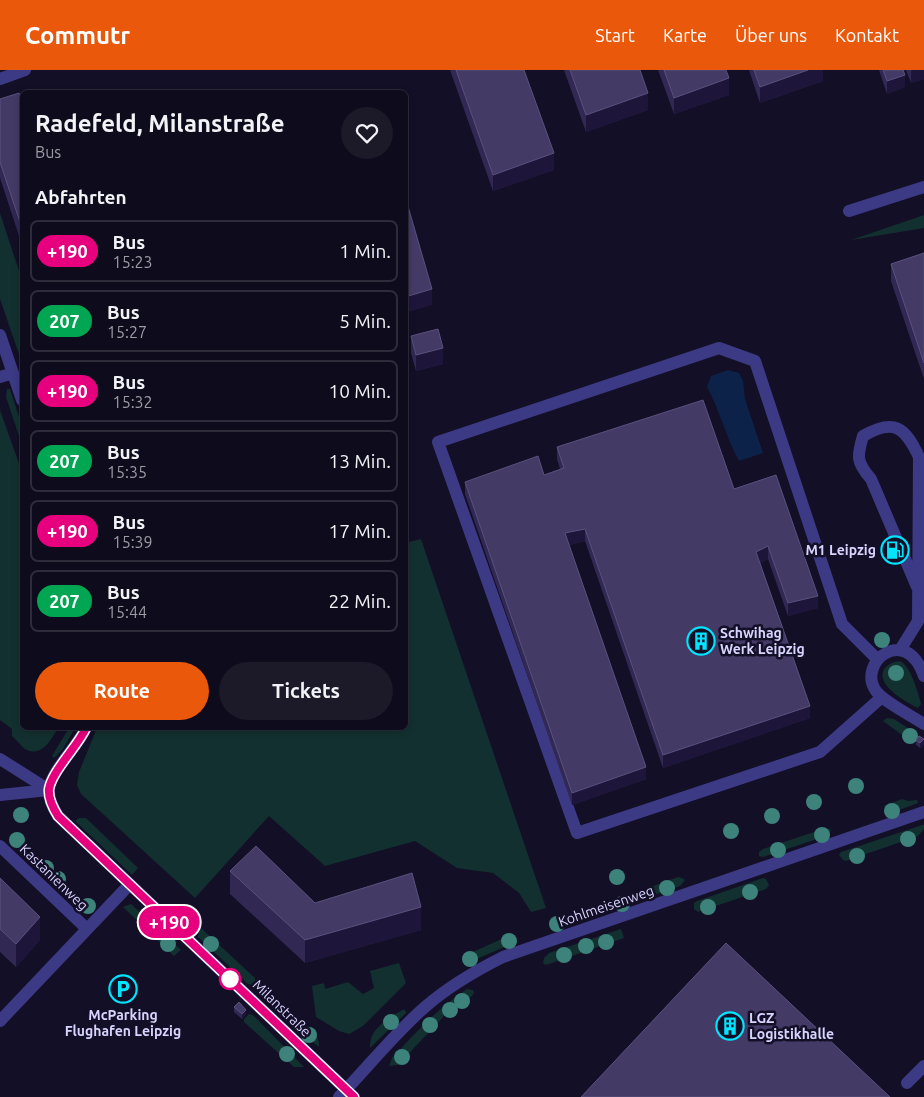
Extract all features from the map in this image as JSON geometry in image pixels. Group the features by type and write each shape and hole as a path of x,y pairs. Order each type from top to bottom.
{"street":[{"path":"0,79 24,70"},
{"path":"849,211 924,187"},
{"path":"0,335 20,394"},
{"path":"877,659 842,624 755,361 719,348 438,442 577,833 820,752 882,696"},
{"path":"0,377 13,373"},
{"path":"900,650 918,621 919,457 911,439 898,428 886,426 863,436 858,454 862,468 871,479 917,587"},
{"path":"924,676 920,665 920,654 900,650 892,651 877,659 871,675 876,691 924,724"},
{"path":"49,790 55,774 85,730"},
{"path":"0,759 49,790"},
{"path":"0,794 49,790"},
{"name":"Milanstraße","path":"49,790 52,807 58,816 346,1095"},
{"name":"Kohlmeisenweg","path":"346,1095 424,1008 455,984 503,957 924,812"},
{"path":"0,839 0,847"},
{"name":"Kastanienweg","path":"0,847 87,929"},
{"name":"Kastanienweg","path":"0,1021 130,884"},
{"path":"907,1083 924,1066"}],"green space":[{"path":"0,213 20,274 20,357 0,299"},
{"path":"924,215 924,228 851,240"},
{"path":"7,389 10,389 20,420 20,439 6,397"},
{"path":"0,410 20,466 20,730 57,730 42,749 38,751 27,750 12,736 12,729 0,720"},
{"path":"421,539 546,908 531,912 519,893 493,873 457,868 415,841 325,866 269,816 195,898 81,794 77,785 79,772 96,730 408,730 408,542"},
{"path":"900,661 908,668 914,680 921,704 918,708 892,692 883,680 882,674 885,668 894,662"},
{"path":"887,718 894,719 917,734 913,743 883,721"},
{"path":"68,730 74,730 63,749 54,758 52,756"},
{"path":"902,799 908,801 917,800 918,803 888,814 884,806"},
{"path":"79,818 86,818 138,868 132,875 75,821"},
{"path":"924,825 924,829 918,836 846,861 839,855 841,852"},
{"path":"826,828 831,830 829,835 763,857 759,856 759,852 763,849"},
{"path":"678,877 685,880 680,886 616,908 612,906 615,900"},
{"path":"763,878 766,879 769,885 766,889 698,912 694,909 694,903 697,901"},
{"path":"131,904 181,950 174,956 123,907"},
{"path":"200,927 255,978 253,985 248,984 198,937"},
{"path":"621,929 624,938 546,965 543,963 544,958 549,953"},
{"path":"504,938 511,940 511,944 466,962 466,955"},
{"path":"399,963 406,983 363,1026 349,1034 339,1031 316,1017 312,986 324,983 325,989 348,982 363,994 374,988 370,971"},
{"path":"467,989 473,990 474,993 471,997 447,1013 398,1065 389,1066 392,1058 436,1013"},
{"path":"404,1009 406,1013 370,1048 376,1029 386,1020"},
{"path":"249,1014 253,1015 304,1067 294,1067 244,1022 244,1019"},
{"path":"301,1021 316,1035 319,1047 295,1027"}],"water":[{"path":"728,370 739,373 743,381 745,399 763,453 739,461 707,387 711,376"}],"building":[{"path":"456,70 524,70 554,153 493,175"},
{"path":"570,70 640,70 648,93 586,115"},
{"path":"664,70 726,70 729,78 674,98"},
{"path":"754,70 808,70 760,87"},
{"path":"883,70 903,70 905,75 887,81"},
{"path":"19,93 20,96 20,222 0,162 0,99"},
{"path":"408,206 432,289 408,296"},
{"path":"924,253 924,363 891,264"},
{"path":"438,329 443,348 416,355 411,336"},
{"path":"703,400 734,489 776,475 818,596 788,603 768,546 756,552 810,706 663,755 585,529 565,533 646,767 572,793 465,482 538,456 544,475 564,468 557,447"},
{"path":"919,736 924,739 920,743 916,740"},
{"path":"256,846 315,903 412,873 421,907 305,940 230,871"},
{"path":"0,878 40,917 16,944 0,929"},
{"name":"LGZ Logistikhalle","path":"726,943 890,1097 581,1097"},
{"path":"239,1002 246,1010 242,1014 234,1007"}],"bus line":[{"name":"+190","path":"85,730 55,774 49,790 52,807 58,816 354,1097"}],"place":[{"name":"M1 Leipzig","path":"895,550"},
{"name":"Schwihag Werk Leipzig","path":"701,641"},
{"name":"McParking Flughafen Leipzig","path":"123,989"},
{"name":"LGZ Logistikhalle","path":"730,1026"}]}
